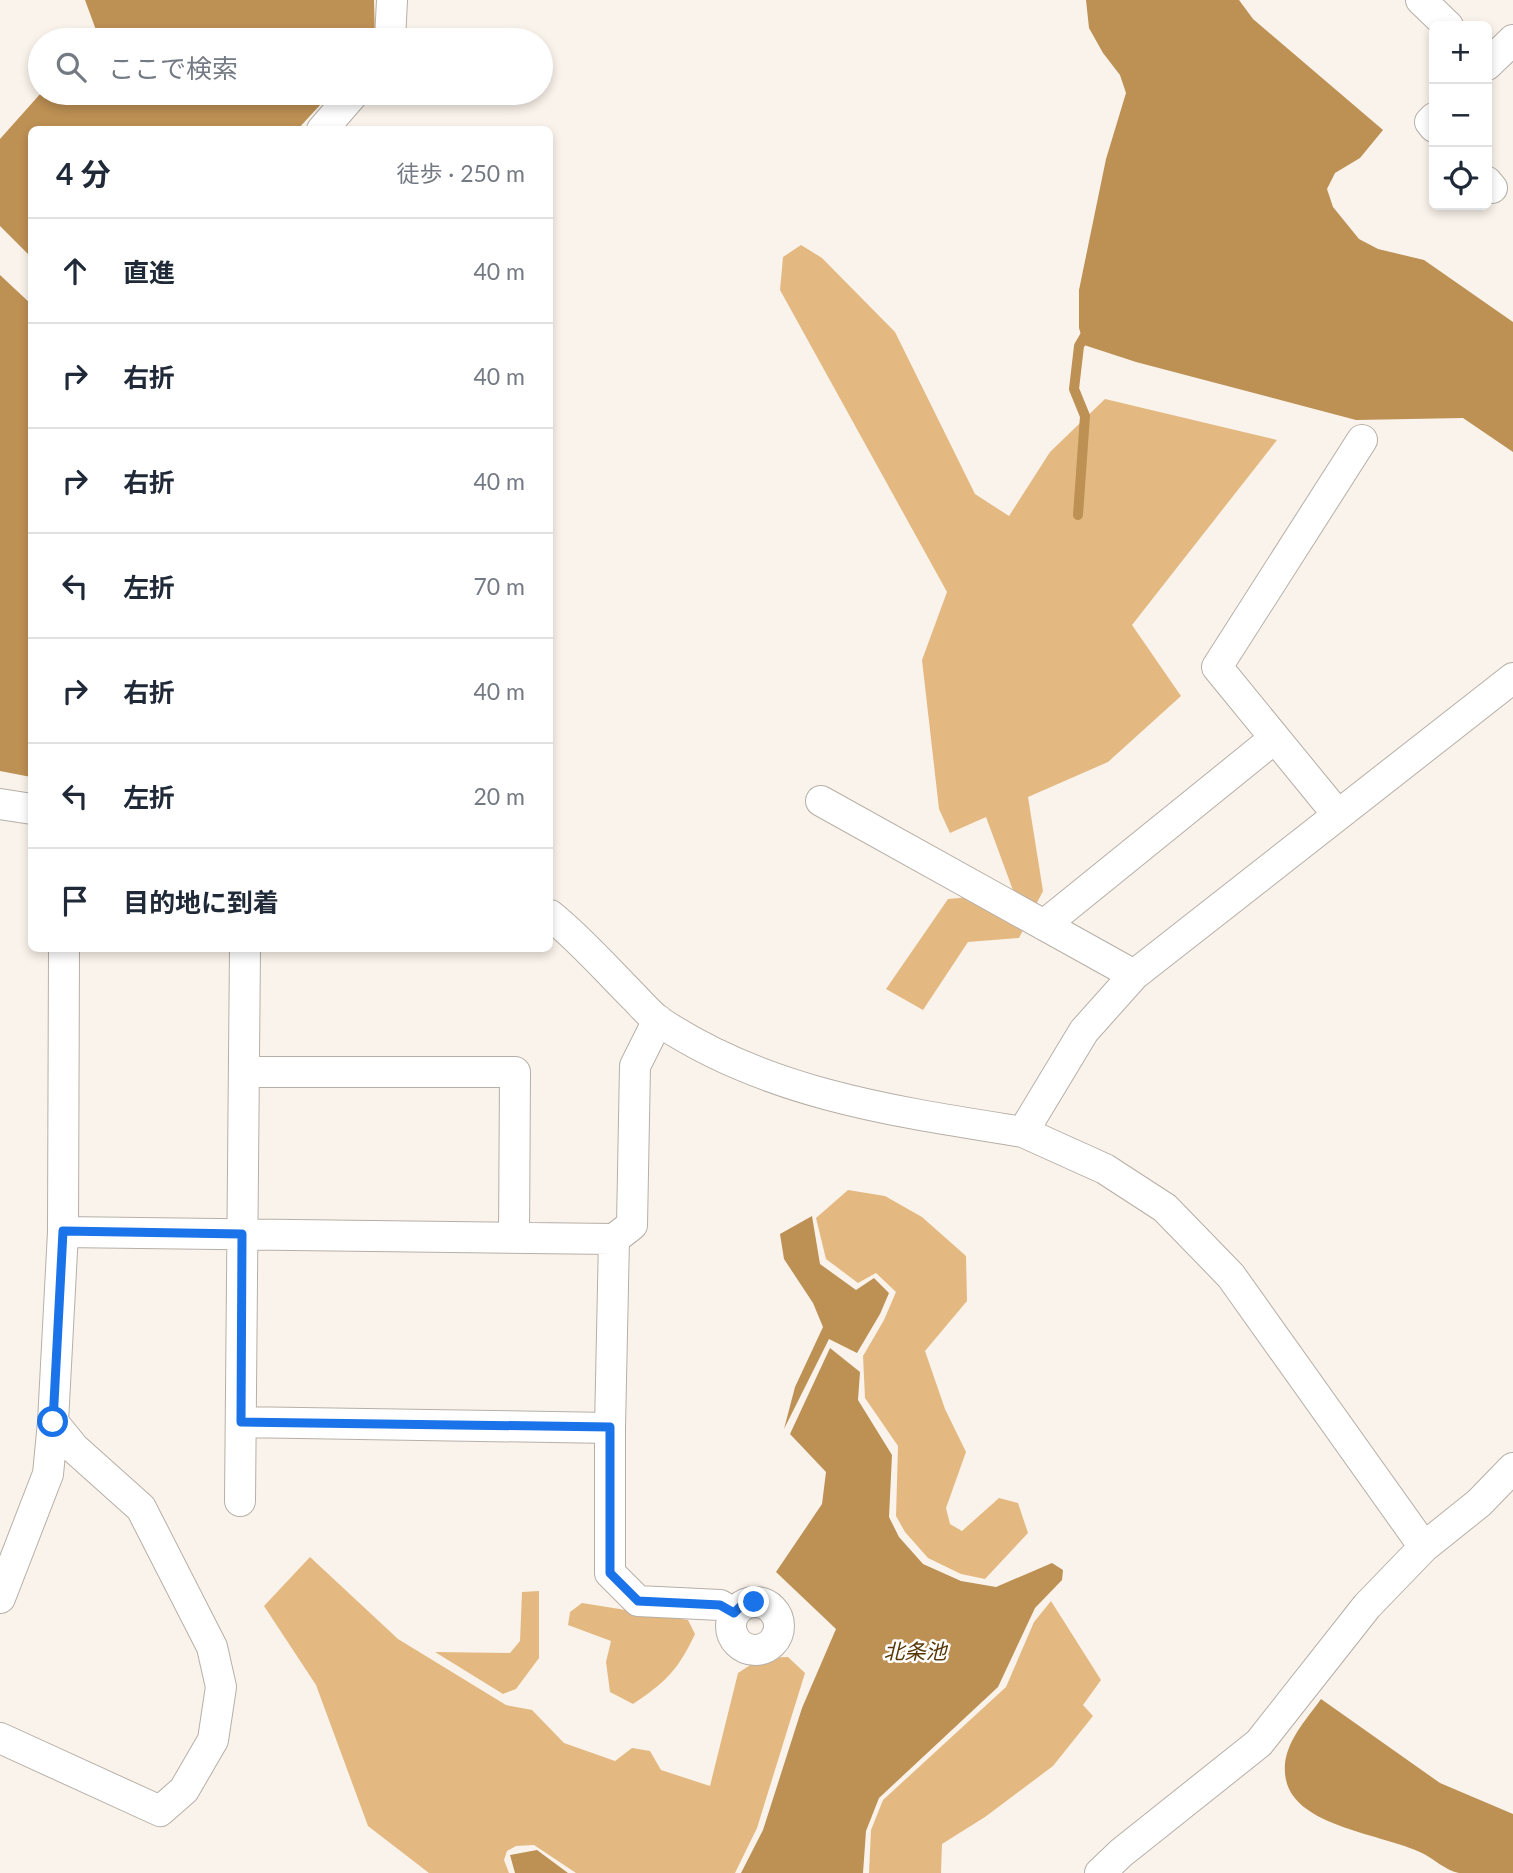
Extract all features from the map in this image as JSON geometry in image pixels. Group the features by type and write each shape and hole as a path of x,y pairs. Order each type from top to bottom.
{"street":[{"path":"391,28 392,0"},
{"path":"1421,0 1443,21"},
{"path":"1492,60 1513,40"},
{"path":"325,126 344,105"},
{"path":"1338,815 1217,667 1362,440"},
{"path":"1023,1132 1084,1031 1133,975 1513,678"},
{"path":"1044,925 1275,738"},
{"path":"821,801 1133,975"},
{"path":"0,804 28,808"},
{"path":"553,918 658,1020 687,1038 751,1069 817,1094 923,1116 1023,1132 1105,1169 1165,1208 1231,1276 1424,1547"},
{"path":"0,1598 48,1474 63,1231 64,952"},
{"path":"240,1502 245,952"},
{"path":"63,1231 614,1239 632,1225 635,1066 658,1020"},
{"path":"244,1072 514,1072 514,1238"},
{"path":"614,1239 610,1573 638,1601 720,1605 734,1613"},
{"path":"0,1738 160,1811 184,1790 213,1740 221,1687 212,1647 141,1508 74,1448 53,1422"},
{"path":"241,1422 610,1427"},
{"path":"1100,1873 1121,1853 1259,1744 1367,1606 1424,1547 1479,1503 1513,1468"}],"shaded area":[{"path":"801,245 822,258 895,332 975,494 1009,516 1050,452 1105,399 1277,440 1132,625 1181,696 1108,762 1028,797 1043,891 1019,938 968,942 923,1010 886,989 948,899 1014,893 986,817 950,833 939,809 922,660 947,592 780,290 783,257"},
{"path":"848,1190 885,1196 922,1217 966,1256 967,1301 925,1351 945,1409 966,1452 946,1508 950,1524 962,1531 999,1498 1018,1503 1028,1533 985,1579 961,1574 928,1558 905,1532 896,1516 898,1446 865,1398 863,1356 884,1320 896,1292 876,1273 858,1283 826,1259 816,1218"},
{"path":"310,1557 398,1639 506,1705 532,1710 564,1743 615,1761 632,1748 650,1751 661,1770 710,1786 738,1673 761,1658 788,1657 805,1673 757,1828 735,1873 576,1873 534,1845 516,1846 507,1851 504,1860 509,1873 429,1873 368,1826 316,1685 264,1606"},
{"path":"539,1591 539,1658 516,1689 503,1694 435,1652 510,1653 520,1641 522,1592"},
{"path":"1051,1601 1101,1680 1083,1705 1093,1716 1053,1766 985,1817 942,1844 941,1873 869,1873 871,1830 883,1800 1006,1687 1034,1622"},
{"path":"582,1603 688,1620 695,1634 670,1674 633,1704 610,1692 606,1662 611,1641 568,1625 570,1612"}],"water":[{"path":"85,0 374,0 375,28 95,28"},
{"path":"1086,0 1239,0 1253,19 1383,130 1360,158 1335,173 1327,189 1333,207 1359,239 1378,249 1424,260 1513,322 1513,452 1463,418 1356,420 1136,362 1084,345 1079,328 1079,290 1106,159 1126,93 1120,75 1089,28"},
{"path":"30,105 320,105 301,126 28,126 28,254 0,226 0,139"},
{"path":"0,275 28,301 28,776 0,771"},
{"path":"812,1216 820,1264 856,1290 874,1278 889,1293 857,1353 829,1339 784,1429 795,1387 823,1327 813,1303 784,1259 780,1234"},
{"name":"北条池","path":"830,1348 860,1372 858,1400 892,1455 889,1517 899,1537 923,1564 961,1581 996,1587 1052,1563 1063,1570 1062,1580 1035,1608 998,1687 879,1798 866,1831 863,1873 741,1873 763,1830 802,1708 836,1629 776,1572 822,1504 826,1472 790,1434"},
{"path":"1321,1699 1440,1783 1513,1814 1513,1873 1454,1872 1422,1853 1343,1827 1306,1809 1293,1796 1286,1780 1286,1757 1294,1736"},
{"path":"537,1850 568,1873 515,1873 510,1855"}],"waterway":[{"path":"1078,515 1085,416 1074,389 1079,346 1090,327"}],"route":[{"path":"53,1422 63,1231 242,1234 241,1422 610,1427 610,1573 638,1601 720,1605 734,1613 746,1603 754,1602"}]}
